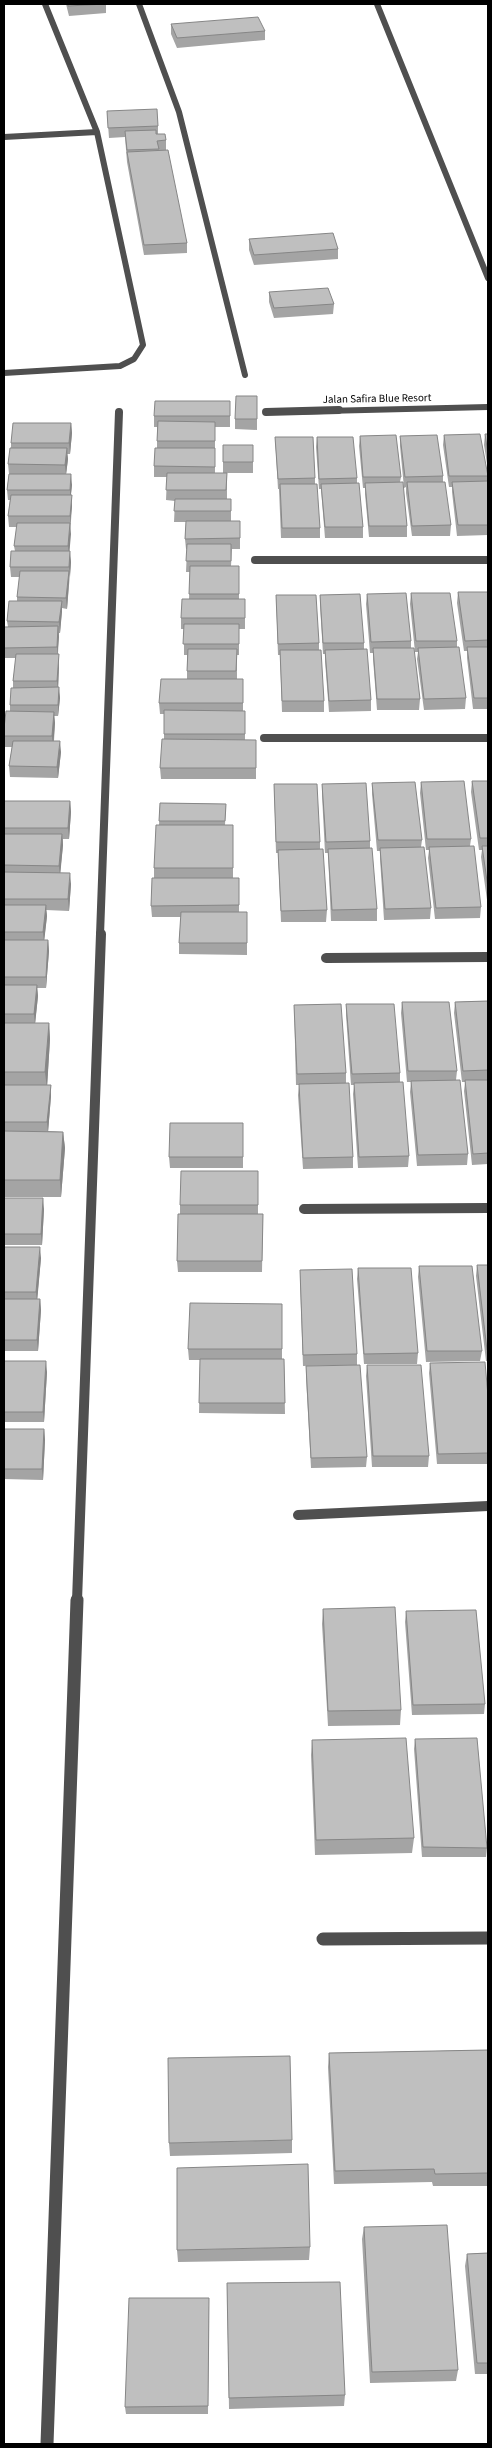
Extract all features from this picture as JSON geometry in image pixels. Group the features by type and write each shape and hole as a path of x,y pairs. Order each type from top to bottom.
{"street":[{"path":"4,373 120,366 134,359 143,345 96,132 45,4"},
{"path":"139,4 179,112 246,376"},
{"path":"378,4 488,278"},
{"path":"4,137 96,132"},
{"name":"Jalan Safira Blue Resort","path":"266,412 488,407"},
{"path":"47,2444 119,412"},
{"path":"255,560 488,560"},
{"path":"264,738 488,738"},
{"path":"326,958 488,957"},
{"path":"304,1209 488,1208"},
{"path":"298,1515 488,1506"},
{"path":"323,1938 488,1938"}],"building":[{"path":"68,4 106,4 68,6"},
{"path":"258,17 265,31 177,38 171,24"},
{"path":"157,109 158,126 108,128 107,111"},
{"path":"156,130 156,134 165,134 166,140 157,141 159,149 127,150 125,131"},
{"path":"168,150 187,243 144,245 127,152"},
{"path":"333,233 338,249 254,255 249,239"},
{"path":"328,288 334,304 274,308 269,292"},
{"path":"236,396 257,396 257,419 235,419"},
{"path":"155,401 230,401 230,416 154,416"},
{"path":"158,421 215,422 215,441 157,441"},
{"path":"13,423 71,423 69,443 11,443"},
{"path":"480,434 488,476 449,476 444,435"},
{"path":"485,434 488,434 488,454"},
{"path":"396,435 401,477 363,477 360,436"},
{"path":"437,435 443,476 405,477 400,436"},
{"path":"275,437 313,437 315,478 278,479"},
{"path":"317,437 353,437 357,478 319,479"},
{"path":"223,445 253,445 253,462 223,462"},
{"path":"10,448 67,448 65,465 8,464"},
{"path":"155,448 215,448 215,467 154,466"},
{"path":"167,473 227,473 226,490 166,490"},
{"path":"9,474 71,474 70,490 7,490"},
{"path":"488,481 488,525 458,525 452,482"},
{"path":"403,482 407,526 369,526 365,483"},
{"path":"407,482 445,482 451,525 412,526"},
{"path":"359,483 363,527 325,527 321,484"},
{"path":"280,484 317,484 320,528 282,528"},
{"path":"11,495 72,495 70,516 8,516"},
{"path":"175,499 231,499 231,511 174,511"},
{"path":"186,521 240,521 240,538 185,539"},
{"path":"17,523 70,523 68,546 14,546"},
{"path":"187,544 231,544 231,561 186,561"},
{"path":"11,551 70,551 69,567 10,567"},
{"path":"190,566 239,566 239,594 189,594"},
{"path":"20,571 69,571 66,598 17,597"},
{"path":"458,592 488,592 488,640 465,641"},
{"path":"406,593 411,641 371,642 367,594"},
{"path":"411,593 450,593 457,641 416,641"},
{"path":"360,594 364,643 323,643 320,595"},
{"path":"276,595 316,595 319,643 278,644"},
{"path":"182,599 245,599 245,618 181,618"},
{"path":"9,601 62,601 59,622 7,621"},
{"path":"184,624 239,624 239,644 183,644"},
{"path":"58,626 57,647 4,648 4,627"},
{"path":"459,647 466,698 424,699 418,648"},
{"path":"467,647 488,647 488,698 474,698"},
{"path":"373,648 414,648 420,699 377,699"},
{"path":"188,649 237,649 236,671 187,671"},
{"path":"367,649 371,700 329,701 325,650"},
{"path":"280,650 321,650 324,701 282,701"},
{"path":"16,654 59,654 57,681 13,681"},
{"path":"161,679 243,679 243,703 159,703"},
{"path":"59,687 58,705 10,705 11,688"},
{"path":"164,710 245,711 245,734 164,734"},
{"path":"6,711 54,712 52,736 4,736"},
{"path":"162,739 256,740 256,768 160,768"},
{"path":"13,741 60,741 57,767 9,766"},
{"path":"464,781 471,839 427,839 421,782"},
{"path":"472,781 488,781 488,838 480,838"},
{"path":"415,782 422,840 378,840 372,783"},
{"path":"366,783 370,841 326,842 322,784"},
{"path":"274,784 317,784 320,842 276,842"},
{"path":"4,801 70,801 68,828 4,828"},
{"path":"160,803 226,804 225,821 159,821"},
{"path":"156,825 233,825 233,868 154,868"},
{"path":"4,834 62,834 59,866 4,865"},
{"path":"474,846 481,907 436,908 429,847"},
{"path":"482,846 488,846 488,888"},
{"path":"424,847 431,908 385,909 380,848"},
{"path":"372,848 377,909 332,910 328,849"},
{"path":"323,849 327,910 281,911 278,850"},
{"path":"4,872 70,873 68,899 4,899"},
{"path":"152,878 239,878 239,905 151,906"},
{"path":"4,905 46,905 43,932 4,932"},
{"path":"181,912 247,912 247,943 179,943"},
{"path":"4,940 48,940 46,977 4,977"},
{"path":"4,985 37,985 34,1014 4,1014"},
{"path":"488,1001 488,1070 463,1071 455,1002"},
{"path":"402,1002 449,1002 457,1071 408,1071"},
{"path":"341,1004 346,1073 297,1074 294,1005"},
{"path":"346,1004 394,1004 400,1073 352,1074"},
{"path":"4,1023 49,1023 45,1072 4,1072"},
{"path":"460,1080 468,1154 418,1155 411,1081"},
{"path":"465,1080 488,1080 488,1153 473,1154"},
{"path":"403,1082 409,1156 359,1157 354,1083"},
{"path":"349,1083 353,1157 303,1158 299,1084"},
{"path":"4,1085 51,1085 47,1122 4,1122"},
{"path":"170,1123 243,1123 243,1157 169,1157"},
{"path":"4,1131 63,1132 60,1180 4,1180"},
{"path":"181,1171 258,1171 258,1205 180,1205"},
{"path":"4,1198 43,1198 41,1234 4,1234"},
{"path":"178,1214 263,1214 262,1261 177,1261"},
{"path":"4,1247 40,1247 36,1292 4,1292"},
{"path":"477,1265 488,1265 488,1350 487,1350"},
{"path":"419,1266 472,1266 482,1351 427,1351"},
{"path":"358,1268 411,1268 418,1353 364,1354"},
{"path":"352,1269 357,1354 303,1355 300,1270"},
{"path":"4,1299 40,1299 37,1340 4,1340"},
{"path":"190,1303 282,1304 282,1349 188,1349"},
{"path":"200,1359 284,1359 285,1403 199,1403"},
{"path":"4,1361 46,1361 43,1412 4,1412"},
{"path":"485,1362 488,1396 488,1453 438,1454 430,1363"},
{"path":"360,1365 367,1457 311,1458 306,1366"},
{"path":"367,1365 421,1365 429,1456 373,1456"},
{"path":"4,1429 44,1429 42,1469 4,1469"},
{"path":"395,1607 401,1710 328,1711 323,1609"},
{"path":"476,1610 485,1704 413,1705 406,1611"},
{"path":"406,1738 414,1838 316,1840 312,1740"},
{"path":"477,1738 487,1848 423,1847 415,1739"},
{"path":"488,2050 488,2173 435,2174 434,2169 335,2171 329,2053"},
{"path":"290,2056 292,2140 169,2143 168,2058"},
{"path":"308,2164 310,2247 177,2250 177,2168"},
{"path":"447,2225 458,2370 372,2372 364,2227"},
{"path":"488,2253 488,2363 477,2363 467,2254"},
{"path":"340,2282 345,2395 229,2398 227,2283"},
{"path":"129,2298 209,2298 208,2406 125,2407"}]}
